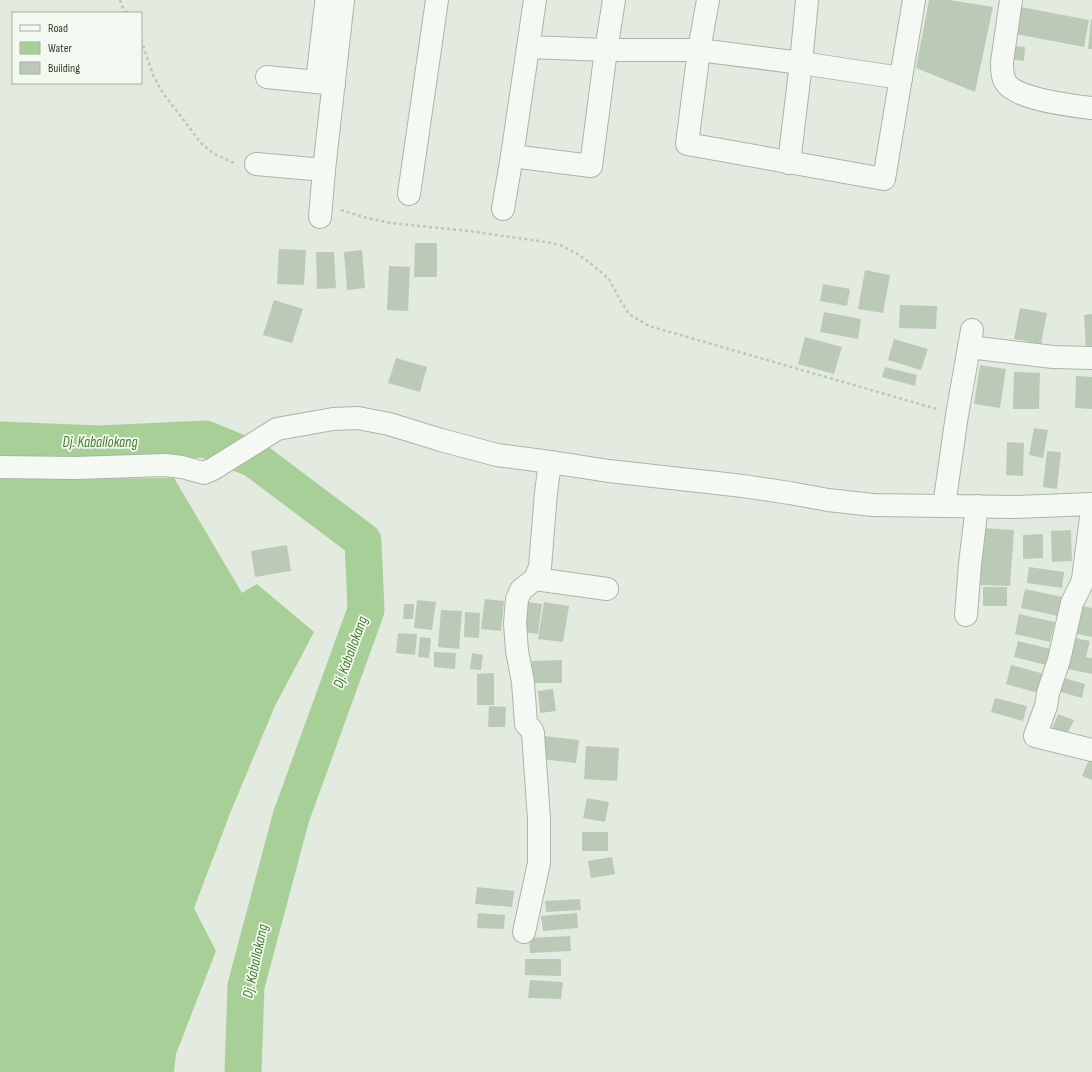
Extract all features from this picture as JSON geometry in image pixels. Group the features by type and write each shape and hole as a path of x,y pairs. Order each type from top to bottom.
{"street":[{"path":"321,210 324,170 327,0"},
{"path":"325,83 343,0"},
{"path":"409,194 437,0"},
{"path":"503,209 535,0"},
{"path":"512,156 591,166 614,0"},
{"path":"708,0 699,50 687,144 884,179 914,0"},
{"path":"789,163 807,0"},
{"path":"1011,0 1002,62 1002,71 1006,84 1014,91 1029,97 1049,102 1092,108"},
{"path":"528,47 606,50 699,50 901,78"},
{"path":"267,77 325,83"},
{"path":"247,165 324,170"},
{"path":"944,506 957,415 971,338 1053,357 1092,358"},
{"path":"0,467 76,468 165,465 182,467 204,473 213,469 276,429 333,419 358,418 389,424 489,453 609,471 743,486 828,500 872,505 1021,506 1092,504"},
{"path":"524,932 540,863 539,819 534,740 533,733 526,721 523,682 517,651 515,623 517,599 519,594 535,579 540,567 550,462"},
{"path":"966,615 970,564 978,506"},
{"path":"1092,510 1083,579 1085,595 1072,603 1059,660 1048,693 1046,706 1035,736 1092,750"},
{"path":"535,579 607,589"}],"path":[{"path":"120,0 126,12"},
{"path":"142,43 154,77 163,93 201,143 213,153 247,165"},
{"path":"321,210 336,208 363,217 391,223 470,231 560,245 590,262 609,278 629,314 649,326 957,415"}],"water":[{"path":"0,473 62,479 174,478 242,593 257,584 314,632 275,706 231,811 194,908 216,951 176,1054 174,1072 0,1072"}],"building":[{"path":"929,0 949,0 993,7 975,92 916,68"},
{"path":"1016,6 1089,20 1084,47 1011,33"},
{"path":"1091,19 1092,49 1088,49"},
{"path":"1009,45 1025,47 1024,61 1007,59"},
{"path":"415,243 437,243 437,277 414,277"},
{"path":"279,249 306,250 304,285 277,284"},
{"path":"362,250 365,288 347,290 344,252"},
{"path":"316,252 334,252 336,288 317,289"},
{"path":"389,266 410,267 408,311 387,310"},
{"path":"865,270 890,275 883,313 858,309"},
{"path":"823,284 850,289 847,306 820,301"},
{"path":"274,300 303,309 292,343 263,335"},
{"path":"900,305 937,306 936,329 899,328"},
{"path":"1020,308 1047,313 1041,344 1014,339"},
{"path":"824,312 861,319 858,339 820,332"},
{"path":"1092,314 1092,350 1086,351 1084,315"},
{"path":"805,337 842,347 834,374 798,364"},
{"path":"894,339 928,349 921,370 888,360"},
{"path":"396,358 427,367 420,392 388,383"},
{"path":"980,365 1006,369 1000,408 974,404"},
{"path":"885,367 917,375 915,386 882,377"},
{"path":"1014,372 1040,373 1039,409 1013,409"},
{"path":"1076,376 1092,377 1092,409 1075,408"},
{"path":"1034,428 1048,430 1043,458 1029,455"},
{"path":"1007,442 1024,443 1023,476 1006,475"},
{"path":"1047,451 1061,452 1057,489 1043,487"},
{"path":"982,528 1014,530 1010,586 979,585"},
{"path":"1071,530 1072,561 1052,562 1051,531"},
{"path":"1043,534 1043,558 1023,559 1023,535"},
{"path":"287,545 291,571 255,577 251,551"},
{"path":"1029,567 1064,572 1062,588 1027,583"},
{"path":"983,587 1007,587 1007,606 983,606"},
{"path":"1025,589 1062,597 1058,616 1021,608"},
{"path":"485,599 504,601 501,631 481,629"},
{"path":"417,600 436,602 432,630 414,628"},
{"path":"521,601 542,604 538,634 517,631"},
{"path":"544,602 569,606 563,642 538,639"},
{"path":"404,604 414,604 413,619 403,619"},
{"path":"1074,604 1092,608 1092,637 1068,632"},
{"path":"441,610 462,611 459,649 438,647"},
{"path":"465,612 480,613 479,638 464,637"},
{"path":"1019,614 1055,622 1050,642 1015,634"},
{"path":"398,633 417,634 415,655 396,653"},
{"path":"420,637 431,638 429,658 418,657"},
{"path":"1069,637 1090,641 1086,657 1092,658 1092,674 1063,668"},
{"path":"1018,641 1051,649 1046,665 1014,657"},
{"path":"434,652 456,653 455,669 434,667"},
{"path":"472,653 483,655 481,670 470,669"},
{"path":"562,660 562,683 532,683 532,661"},
{"path":"1011,665 1044,674 1038,693 1006,684"},
{"path":"494,673 494,705 477,705 477,674"},
{"path":"1057,676 1085,684 1082,698 1053,690"},
{"path":"553,689 556,711 540,713 538,691"},
{"path":"995,698 1027,706 1023,721 991,712"},
{"path":"489,706 506,707 505,727 488,727"},
{"path":"1058,714 1074,720 1066,737 1051,731"},
{"path":"544,736 579,740 576,763 541,759"},
{"path":"586,746 619,748 617,781 584,779"},
{"path":"1092,752 1092,780 1082,776"},
{"path":"587,798 609,802 605,822 583,818"},
{"path":"582,832 608,832 608,851 582,851"},
{"path":"612,857 615,874 591,878 588,861"},
{"path":"477,887 514,891 512,907 475,904"},
{"path":"580,899 581,910 546,912 545,901"},
{"path":"478,913 505,915 504,929 477,928"},
{"path":"577,913 578,928 543,931 541,916"},
{"path":"570,936 571,951 530,953 529,938"},
{"path":"525,959 561,959 561,976 525,975"},
{"path":"530,980 563,982 561,999 528,998"}],"waterway":[{"name":"Dj. Kaballokang","path":"0,440 100,444 205,439 254,459 363,541 366,610 291,817 246,986 243,1072"}]}
